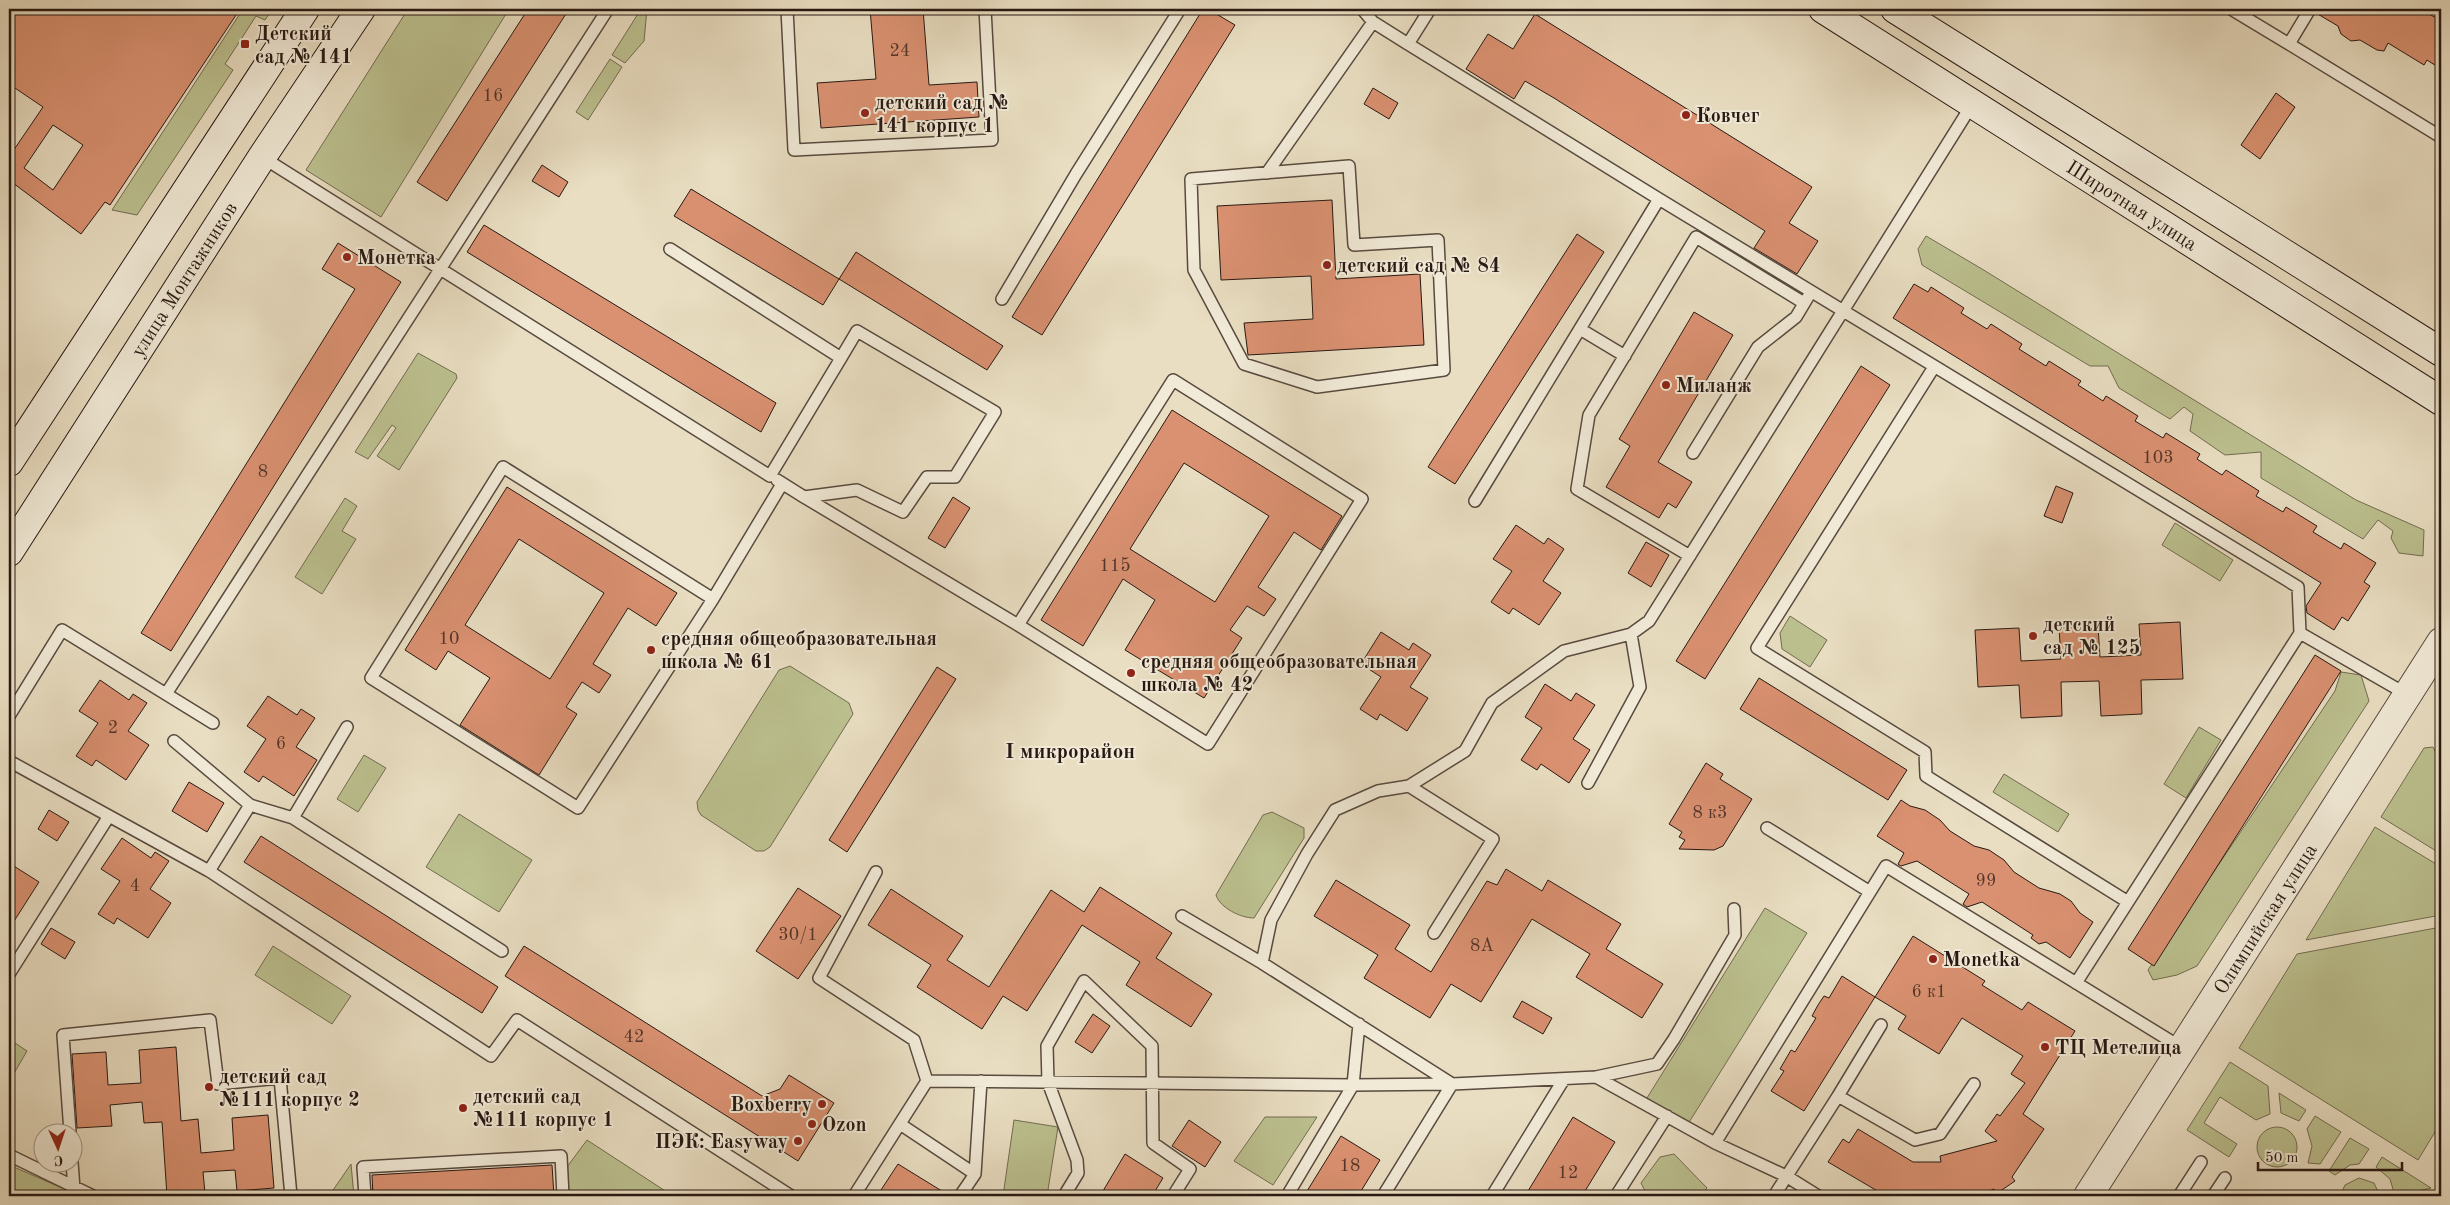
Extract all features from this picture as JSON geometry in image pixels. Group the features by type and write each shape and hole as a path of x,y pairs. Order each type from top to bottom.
{"main road":[{"path":"9,462 305,9"},
{"name":"улица Монтажников","path":"9,552 262,157 360,9"},
{"name":"Широтная улица","path":"1823,9 2441,401"},
{"name":"Широтная улица","path":"1895,9 2441,352"},
{"path":"9,565 49,491"},
{"name":"Олимпийская улица","path":"2088,1196 2441,642"}],"lane":[{"path":"166,694 608,9"},
{"path":"787,9 794,150 992,140 985,9"},
{"path":"1002,299 1076,174 1180,9"},
{"path":"1362,9 1373,22 1659,199 2298,587 2300,633 2076,983"},
{"path":"1408,44 1430,9"},
{"path":"2231,9 2441,137"},
{"path":"2289,44 2310,9"},
{"path":"1267,173 1373,22"},
{"path":"1262,963 1271,920 1307,854 1335,810 1378,791 1409,786 1465,751 1492,703 1564,651 1630,634 1649,621 1973,103"},
{"path":"262,157 782,484 1018,625 1208,744 1362,499 1173,380 1018,625"},
{"path":"1350,166 1354,245 1438,240 1444,370 1317,387 1244,364 1194,270 1190,179 1267,173 1350,166"},
{"path":"1475,501 1659,199"},
{"path":"1690,556 1577,489 1590,415 1696,237 1804,302"},
{"path":"670,249 842,358"},
{"path":"1693,453 1758,347 1796,316 1812,291"},
{"path":"1580,329 1625,356"},
{"path":"770,476 857,331 995,412 954,477 927,477 903,512 857,490 804,497"},
{"path":"1934,366 1757,648 1925,752 1926,776 2128,902"},
{"path":"713,599 503,467 371,678 578,808 713,599 782,484"},
{"path":"9,716 62,630 214,723"},
{"path":"2300,633 2408,696"},
{"path":"1588,783 1640,687 1630,634"},
{"path":"293,818 347,726"},
{"path":"174,741 250,805 293,818 502,952"},
{"path":"9,761 209,871 491,1056 517,1020 791,1196"},
{"path":"1409,786 1493,839 1434,932"},
{"path":"209,871 250,805"},
{"path":"9,974 109,816"},
{"path":"1767,828 1870,892"},
{"path":"1715,1143 1886,866 2182,1048"},
{"path":"854,1196 927,1081 914,1040 819,978 876,872"},
{"path":"927,1081 1452,1084 1596,1077 1657,1064 1674,1039 1735,935 1734,909"},
{"path":"1182,916 1262,963 1452,1084"},
{"path":"1064,1196 1078,1173 1077,1160 1048,1082 1047,1046 1084,981 1152,1046 1153,1143 1190,1169 1173,1196"},
{"path":"69,1122 63,1035 210,1020 218,1084 280,1078 291,1196"},
{"path":"1287,1196 1354,1084 1358,1024"},
{"path":"1774,1196 1881,1025"},
{"path":"1596,1077 1715,1143 1786,1176 1818,1196"},
{"path":"1492,1196 1564,1079"},
{"path":"960,1196 975,1174 982,1082"},
{"path":"1383,1196 1452,1084"},
{"path":"1838,1096 1915,1140 1940,1134 1974,1084"},
{"path":"1616,1196 1666,1116"},
{"path":"900,1124 975,1174"},
{"path":"9,1155 74,1189 93,1196"},
{"path":"365,1196 363,1167 561,1156 563,1196"},
{"path":"2179,1196 2201,1162"},
{"path":"73,1172 74,1189"},
{"path":"2213,1196 2225,1178"}],"green space":[{"path":"243,9 272,9 265,20 256,16 225,64 233,70 137,215 112,210"},
{"path":"408,9 509,9 381,217 306,170"},
{"path":"641,9 647,9 644,41 625,63 612,55"},
{"path":"610,59 622,67 588,120 576,112"},
{"path":"1926,236 2356,500 2424,530 2423,556 2399,553 2391,538 2393,531 2378,520 2363,539 2261,478 2261,452 2225,455 2190,431 2193,414 2184,407 2170,419 2119,388 2108,366 2090,366 1922,265 1918,249"},
{"path":"418,353 456,374 457,378 399,470 377,456 396,428 392,425 368,459 355,452"},
{"path":"345,498 357,506 342,531 356,539 322,594 295,577"},
{"path":"2175,523 2233,560 2220,581 2162,545"},
{"path":"1790,616 1827,640 1810,667 1782,649 1780,633"},
{"path":"790,666 849,703 853,714 770,847 764,851 756,851 701,815 697,802 779,670"},
{"path":"2341,672 2361,675 2369,701 2197,966 2177,975 2153,980 2148,970 2335,691"},
{"path":"2199,727 2221,740 2186,798 2164,784"},
{"path":"2433,747 2441,763 2441,854 2381,817 2424,748"},
{"path":"364,755 386,768 358,812 337,799"},
{"path":"2004,774 2069,814 2058,832 1993,792"},
{"path":"1272,812 1304,828 1304,838 1254,918 1249,918 1226,908 1216,895 1263,815"},
{"path":"459,814 532,860 499,912 426,867"},
{"path":"2375,827 2441,867 2441,915 2306,940"},
{"path":"1765,908 1807,933 1688,1124 1647,1098"},
{"path":"2441,927 2441,1122 2418,1160 2239,1048 2297,954"},
{"path":"273,946 351,996 332,1024 255,975"},
{"path":"9,1039 27,1051 9,1082"},
{"path":"2230,1062 2268,1086 2270,1114 2256,1120 2220,1097 2204,1123 2237,1144 2229,1157 2187,1130"},
{"path":"2279,1093 2306,1110 2299,1121 2281,1113"},
{"path":"2315,1116 2341,1132 2320,1164 2308,1163 2312,1146 2307,1129"},
{"path":"1265,1117 1317,1117 1273,1185 1234,1161"},
{"path":"1014,1120 1058,1127 1047,1196 1003,1196"},
{"path":"2281,1127 2288,1130 2294,1136 2297,1147 2296,1155 2288,1164 2281,1167 2273,1167 2266,1164 2258,1155 2257,1143 2260,1136 2269,1128"},
{"path":"2350,1138 2369,1149 2359,1164 2350,1165 2335,1175 2329,1171"},
{"path":"587,1140 673,1196 569,1196 567,1167"},
{"path":"1674,1154 1707,1188 1702,1196 1647,1195 1641,1183 1660,1157"},
{"path":"2382,1157 2431,1188 2395,1196 2390,1179 2376,1167"},
{"path":"351,1164 354,1196 329,1196"},
{"path":"9,1165 81,1196 11,1196 9,1195"},
{"path":"2359,1178 2374,1183 2380,1196 2340,1196 2345,1185"}],"building":[{"path":"9,9 240,9 110,205 105,202 81,234 13,183 9,190 9,157 43,107 9,84","holes":["53,125 83,145 53,190 24,168"]},
{"path":"528,9 569,9 447,201 417,182"},
{"path":"870,9 923,9 929,85 977,82 979,117 821,128 817,83 876,79"},
{"path":"1203,9 1208,9 1235,25 1042,335 1012,317"},
{"path":"2317,9 2421,9 2441,21 2441,69 2427,60 2424,65 2388,43 2384,51 2377,50 2360,40 2351,41 2341,34 2338,26 2316,13"},
{"path":"1535,14 1812,187 1789,223 1818,241 1797,274 1754,248 1765,231 1554,98 1525,81 1514,99 1466,69 1488,34 1513,49"},
{"path":"1373,88 1398,103 1389,119 1364,104"},
{"path":"2276,93 2295,107 2260,159 2241,145"},
{"path":"542,165 568,182 559,197 532,181"},
{"path":"691,189 839,279 823,305 674,216"},
{"path":"1332,200 1336,279 1420,274 1424,345 1248,355 1244,323 1313,319 1311,276 1221,280 1217,206"},
{"path":"484,225 776,403 761,432 467,252"},
{"path":"1577,234 1604,252 1455,484 1428,467"},
{"path":"338,243 401,282 171,651 141,633 355,289 322,269"},
{"path":"856,252 1003,346 987,370 839,279"},
{"path":"1914,284 1928,292 1931,287 1964,308 1961,313 1987,329 1991,324 2022,344 2019,349 2046,366 2049,361 2081,381 2078,385 2103,401 2106,396 2138,416 2135,421 2163,438 2166,433 2200,454 2197,459 2222,475 2226,470 2259,491 2256,496 2283,512 2286,507 2317,526 2313,532 2341,549 2344,543 2376,563 2364,582 2370,586 2348,621 2342,617 2334,630 2307,613 2306,606 2321,583 1893,318"},
{"path":"1694,312 1733,335 1658,462 1692,482 1676,508 1668,503 1659,518 1606,487 1630,446 1619,439"},
{"path":"1861,366 1890,385 1705,679 1676,661"},
{"path":"1172,410 1342,516 1321,550 1294,532 1258,587 1276,599 1264,616 1247,606 1230,630 1242,638 1204,698 1125,650 1155,600 1123,579 1083,646 1041,620","holes":["1184,463 1269,516 1215,602 1130,549"]},
{"path":"2056,486 2073,493 2062,523 2044,516"},
{"path":"507,487 677,593 656,626 628,608 593,664 611,675 599,693 582,682 566,707 577,714 539,775 460,725 490,678 448,651 436,670 405,650","holes":["519,539 604,593 550,679 465,625"]},
{"path":"953,497 970,508 945,548 928,538"},
{"path":"1516,525 1544,544 1548,538 1564,549 1543,581 1561,593 1539,625 1513,608 1509,614 1491,602 1512,571 1493,559"},
{"path":"1646,542 1669,555 1651,587 1628,573"},
{"path":"2180,622 2183,679 2141,680 2142,714 2101,716 2099,681 2061,682 2062,716 2021,718 2019,685 1978,687 1975,630 2019,628 2021,661 2061,659 2059,628 2098,626 2100,657 2141,655 2139,624"},
{"path":"1381,632 1409,650 1413,643 1431,655 1410,687 1428,698 1407,731 1380,714 1377,720 1360,709 1381,677 1361,664"},
{"path":"2315,655 2341,671 2154,966 2128,949"},
{"path":"937,667 956,679 847,852 829,840"},
{"path":"1759,678 1907,770 1888,800 1740,709"},
{"path":"100,680 129,700 133,694 147,703 128,731 149,745 126,780 96,760 92,766 76,756 98,723 79,711"},
{"path":"1545,684 1571,701 1576,693 1595,705 1573,739 1590,750 1569,783 1541,764 1537,770 1521,760 1542,728 1525,717"},
{"path":"268,696 297,715 301,709 315,718 296,747 317,760 294,796 263,776 259,782 244,772 266,739 247,726"},
{"path":"1706,763 1723,774 1720,779 1752,799 1723,846 1714,850 1679,849 1685,840 1679,837 1682,832 1669,824"},
{"path":"189,782 224,803 207,832 172,811"},
{"path":"1901,800 1910,806 1925,810 1940,820 1950,831 1974,846 1989,850 2004,860 2014,872 2039,888 2060,894 2071,901 2080,913 2093,922 2070,958 2046,942 2039,944 2031,938 2033,935 1982,902 1967,907 1963,904 1969,894 1917,861 1901,866 1898,864 1904,853 1877,836"},
{"path":"49,810 69,822 57,841 38,829"},
{"path":"261,836 498,987 482,1013 244,862"},
{"path":"122,838 151,858 155,852 169,861 150,889 171,903 148,938 117,918 114,924 98,914 120,881 101,869"},
{"path":"9,863 39,882 9,929"},
{"path":"1506,869 1542,891 1548,880 1621,924 1606,949 1663,984 1642,1018 1576,977 1590,954 1532,919 1481,1002 1451,984 1430,1018 1364,978 1378,955 1314,916 1336,880 1410,925 1395,949 1431,972 1487,881 1497,885"},
{"path":"1100,887 1172,933 1156,958 1212,994 1191,1027 1126,985 1140,962 1082,925 1027,1011 1003,996 982,1029 917,987 931,965 868,925 891,889 963,936 947,960 989,987 1051,890 1084,912"},
{"path":"798,888 841,916 798,979 756,951"},
{"path":"51,928 75,942 65,959 41,944"},
{"path":"1913,936 1985,981 1982,985 2022,1010 2028,1002 2075,1031 2023,1114 2044,1129 2012,1177 2015,1181 1996,1194 1994,1189 1978,1196 1886,1196 1828,1162 1843,1139 1849,1143 1858,1129 1913,1162 1941,1162 1940,1156 1997,1141 1985,1131 1997,1114 2000,1116 2025,1083 2011,1074 2023,1056 1962,1018 1939,1054 1898,1029 1906,1016 1875,997"},
{"path":"524,946 762,1096 780,1089 789,1075 834,1103 798,1161 505,976"},
{"path":"1842,976 1875,997 1804,1111 1771,1091 1784,1071 1780,1069 1791,1050 1795,1052 1816,1018 1812,1016 1818,1005 1824,996 1829,998"},
{"path":"1522,1001 1552,1018 1543,1034 1513,1017"},
{"path":"1093,1014 1110,1026 1092,1053 1075,1042"},
{"path":"176,1047 181,1121 198,1119 201,1153 234,1150 232,1118 268,1115 274,1188 237,1191 235,1170 203,1172 205,1193 167,1196 162,1122 144,1123 142,1102 110,1105 112,1126 82,1128 82,1122 77,1122 72,1054 106,1052 108,1085 141,1083 139,1050"},
{"path":"1573,1117 1615,1142 1582,1196 1525,1196"},
{"path":"1189,1120 1221,1142 1205,1167 1172,1146"},
{"path":"1341,1136 1380,1160 1358,1196 1304,1196"},
{"path":"1125,1154 1163,1178 1152,1196 1100,1196"},
{"path":"898,1164 950,1196 877,1196"},
{"path":"552,1165 554,1196 373,1196 372,1175"}],"place":[{"name":"Детский сад № 141","path":"245,44"},
{"name":"детский сад № 141 корпус 1","path":"865,113"},
{"name":"Ковчег","path":"1686,115"},
{"name":"Монетка","path":"347,257"},
{"name":"детский сад № 84","path":"1327,265"},
{"name":"Миланж","path":"1666,385"},
{"name":"детский сад № 125","path":"2033,636"},
{"name":"средняя общеобразовательная школа № 61","path":"651,650"},
{"name":"средняя общеобразовательная школа № 42","path":"1131,673"},
{"name":"Monetka","path":"1933,959"},
{"name":"ТЦ Метелица","path":"2045,1047"},
{"name":"детский сад №111 корпус 2","path":"209,1087"},
{"name":"Boxberry","path":"822,1104"},
{"name":"детский сад №111 корпус 1","path":"463,1108"},
{"name":"Ozon","path":"812,1124"},
{"name":"ПЭК: Easyway","path":"798,1141"}],"district":[{"name":"I микрорайон","path":"1070,751"}]}
